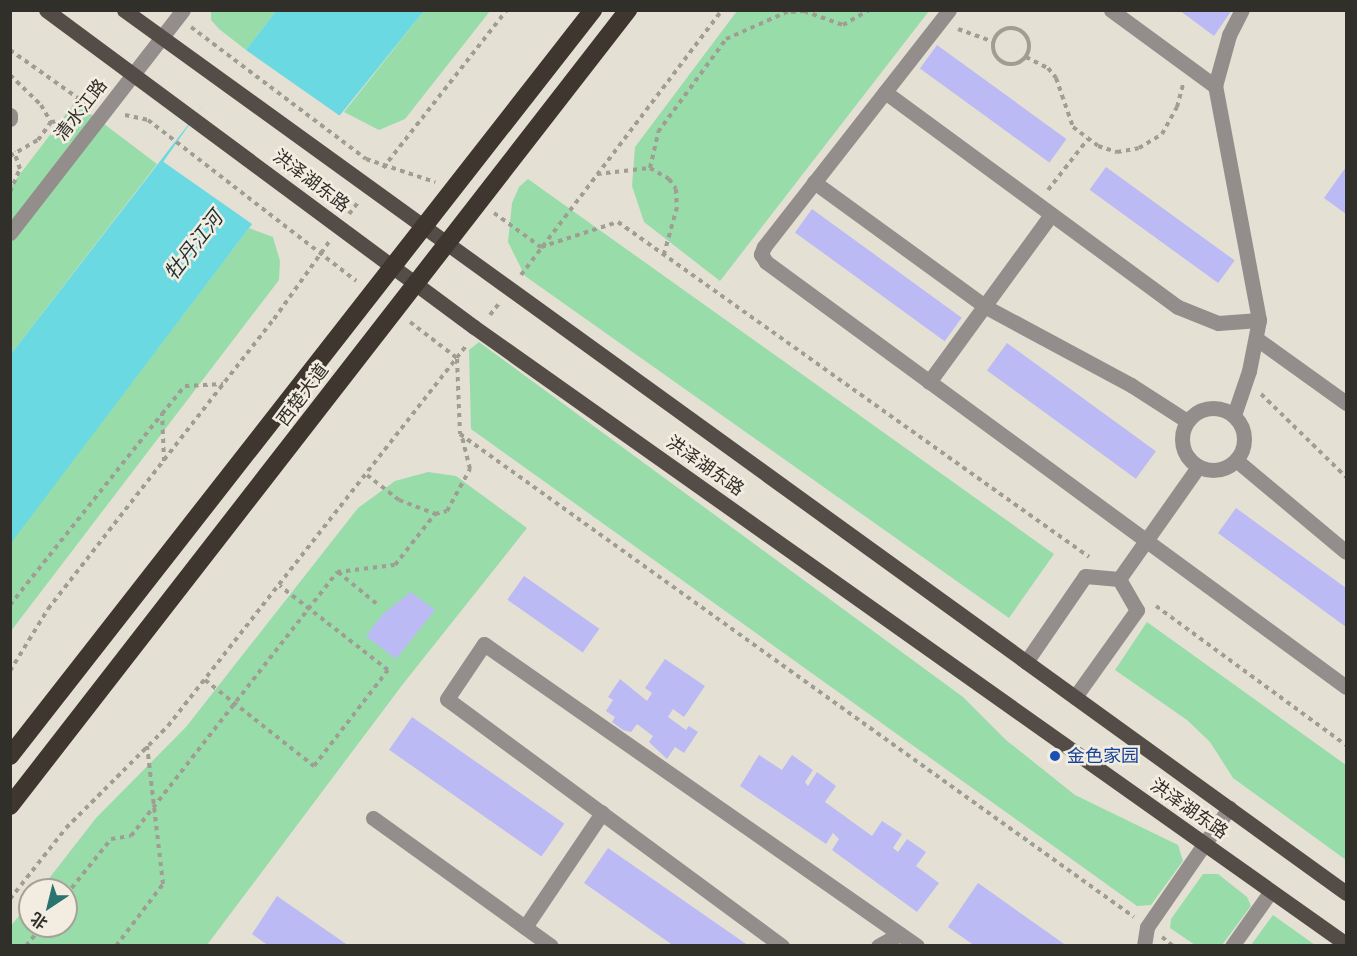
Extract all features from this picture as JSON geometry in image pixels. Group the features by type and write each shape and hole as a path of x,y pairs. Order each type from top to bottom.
{"highway":[{"name":"西楚大道","path":"10,756 394,268 593,10"},
{"name":"西楚大道","path":"10,806 628,10"}],"main road":[{"name":"洪泽湖东路","path":"46,10 134,72 479,330 1347,944"},
{"name":"洪泽湖东路","path":"124,10 334,160 445,244 1347,893"}],"street":[{"path":"1111,10 1215,86"},
{"path":"1234,415 1257,339 1259,320 1215,86 1229,35 1242,10"},
{"name":"清水江路","path":"10,233 180,13"},
{"path":"946,14 814,182 761,254 766,262 1347,687"},
{"path":"885,92 1178,307 1218,323 1259,320"},
{"path":"814,182 985,306 1131,385 1187,421"},
{"path":"929,382 1051,215"},
{"path":"1257,339 1347,403"},
{"path":"1204,409 1225,410 1234,415 1240,423 1245,442 1236,460 1221,469 1198,467 1184,449 1182,440 1187,421 1204,409"},
{"path":"1236,460 1347,552"},
{"path":"1119,579 1198,467"},
{"path":"1026,662 1085,576 1119,579"},
{"path":"1074,697 1137,610 1119,579"},
{"path":"782,945 447,699 484,644 917,945"},
{"path":"1144,945 1147,927 1229,808"},
{"path":"525,927 602,813"},
{"path":"373,818 551,945"},
{"path":"1232,945 1271,891"},
{"path":"878,945 900,934"}],"path":[{"path":"10,671 48,609 224,384 369,187 507,10"},
{"path":"10,899 66,828 147,746 205,680 368,475 722,10"},
{"path":"650,168 658,132 726,39 790,11 804,11 843,25 870,10"},
{"path":"180,13 220,50 366,159"},
{"path":"946,14 964,34 993,42"},
{"path":"1005,29 1022,32 1029,40 1026,57 1016,64 1004,63 995,54 993,42 1005,29"},
{"path":"10,50 102,115"},
{"path":"1026,57 1048,68 1056,78 1073,127 1088,139 1117,152 1140,148 1162,134 1177,107 1188,67"},
{"path":"10,75 36,98 51,123"},
{"path":"10,192 20,169 12,154 38,140 51,123 102,115 148,120 300,235"},
{"path":"1037,204 1088,139"},
{"path":"597,174 650,168 676,189 675,223 664,254"},
{"path":"541,248 618,222 1119,579"},
{"path":"368,475 399,500 435,514 447,511 455,503 470,469 460,434 457,358"},
{"path":"1245,383 1266,398 1325,460 1347,477"},
{"path":"10,605 185,386 224,384"},
{"path":"162,414 164,461"},
{"path":"460,434 1173,945"},
{"path":"78,880 111,839 131,836 337,572 395,565 435,514"},
{"path":"337,572 377,604"},
{"path":"205,680 314,766 388,670 280,585"},
{"path":"1148,600 1347,745"},
{"path":"116,945 164,885 147,746"}],"green space":[{"path":"211,11 276,11 246,50 219,29 211,20"},
{"path":"424,11 490,11 405,119 379,130 344,112"},
{"path":"737,11 929,11 720,281 644,222 632,186 635,147"},
{"path":"75,102 157,164 11,354 11,186"},
{"path":"528,179 1054,554 1009,618 525,276 508,242 512,203 519,187"},
{"path":"249,228 273,237 280,261 279,280 11,631 10,543"},
{"path":"479,342 963,697 1006,740 1075,795 1178,845 1183,861 1151,905 1137,906 471,429 469,350"},
{"path":"428,472 456,476 527,528 403,684 207,945 11,945 10,927 18,917 18,938 78,938 78,878 49,878 96,818 186,727 358,508 395,481"},
{"path":"1147,622 1346,765 1346,860 1233,778 1210,742 1187,720 1115,670"},
{"path":"1203,874 1218,874 1247,897 1251,906 1222,945 1195,945 1170,928 1171,919"},
{"path":"1273,915 1315,945 1251,945"}],"water":[{"name":"牡丹江河","path":"276,11 424,11 249,228 11,543 11,354"}],"pier":[{"path":"243,48 343,118 263,232 163,162"}],"building":[{"path":"1179,10 1232,10 1214,36"},
{"path":"937,45 1066,139 1049,163 920,68"},
{"path":"1106,167 1235,260 1218,283 1090,190"},
{"path":"1346,167 1346,214 1324,198"},
{"path":"812,209 962,318 945,341 795,232"},
{"path":"1007,343 1156,451 1136,479 987,371"},
{"path":"1236,508 1346,588 1346,627 1218,533"},
{"path":"524,576 599,629 583,653 507,600"},
{"path":"411,592 435,610 396,659 366,636 383,614"},
{"path":"665,659 705,686 684,717 673,709 668,717 686,730 689,726 698,732 684,753 675,747 667,759 649,742 653,736 637,724 631,732 623,730 612,722 615,717 606,711 613,700 608,697 620,679 647,701 652,693 645,688"},
{"path":"412,717 564,824 541,856 389,750"},
{"path":"759,755 782,770 792,755 813,770 805,782 808,786 817,772 836,786 825,802 872,836 882,821 902,834 893,848 898,852 907,839 926,852 916,866 939,883 917,912 832,850 839,839 833,833 826,844 740,786"},
{"path":"608,848 749,946 674,946 584,883"},
{"path":"978,883 1067,946 975,946 948,927"},
{"path":"277,896 349,946 269,946 252,934"}],"place":[{"name":"金色家园","path":"1055,756"}]}
